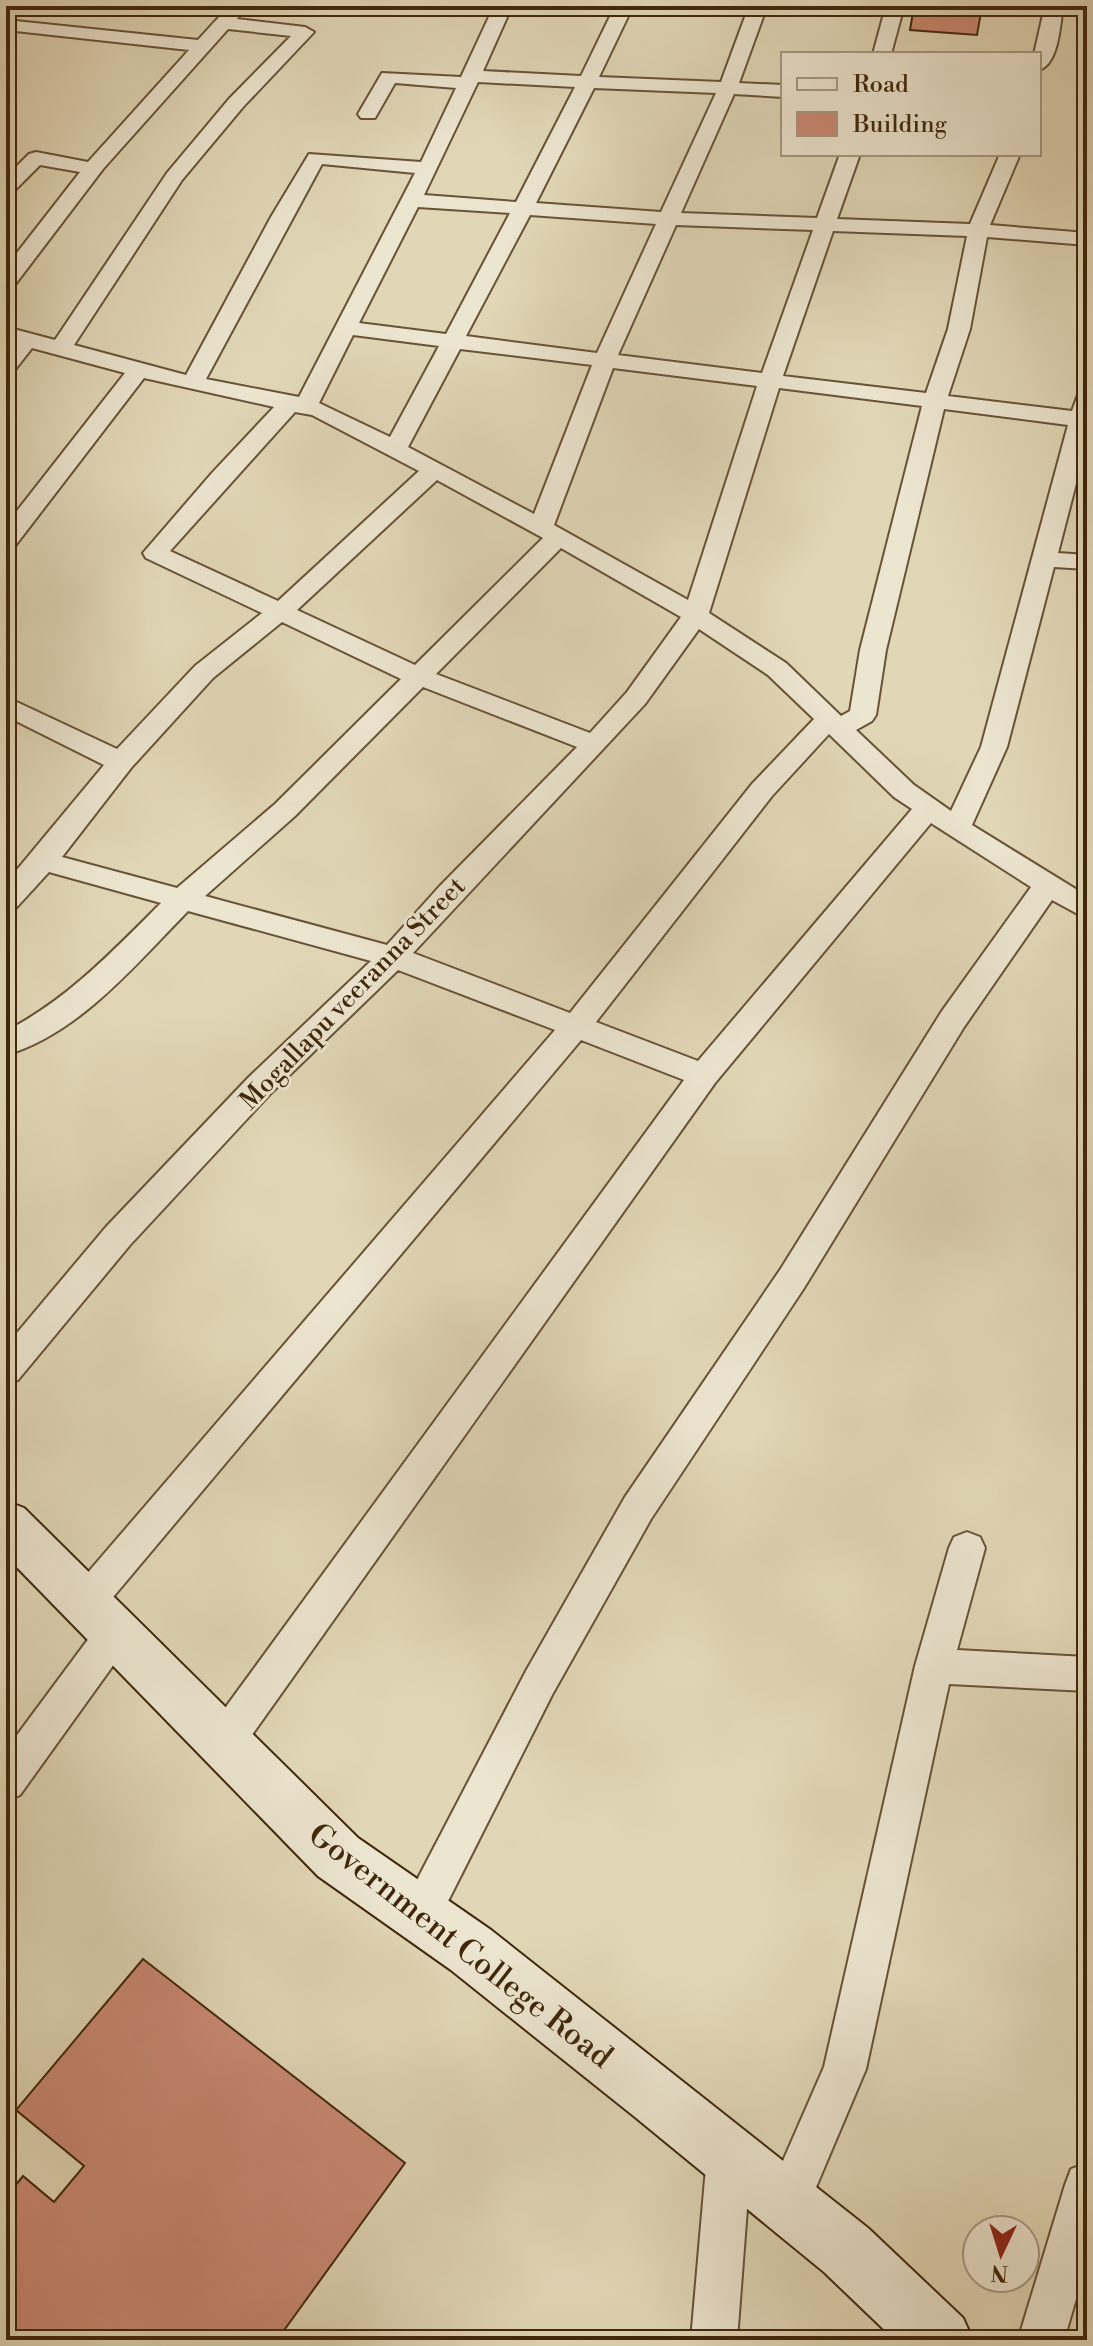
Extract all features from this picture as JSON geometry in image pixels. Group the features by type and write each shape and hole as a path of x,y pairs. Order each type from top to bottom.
{"main road":[{"name":"Government College Road","path":"6,1523 338,1857 471,1950 787,2202 846,2250 941,2340"}],"street":[{"path":"6,281 93,169 239,6"},
{"path":"503,6 427,168 346,328 299,404 220,478 155,553 417,676 595,744"},
{"path":"396,448 624,6"},
{"path":"6,1044 49,1022 104,978 183,899 285,810 417,676 550,532 605,360 728,88 758,6"},
{"path":"883,52 895,6"},
{"path":"1041,59 1049,38 1054,6"},
{"path":"61,348 174,177 236,103 305,32 223,23"},
{"path":"6,25 202,46"},
{"path":"368,114 389,77 781,91"},
{"name":"Mogallapu veeranna Street","path":"6,1370 118,1236 260,1085 393,957 449,894 595,744 636,698 696,615 770,381 849,156"},
{"path":"6,1782 99,1619 762,790 833,724 863,715 873,650 935,401 959,329 978,230 1009,156"},
{"path":"6,188 36,158 93,169"},
{"path":"193,383 281,217 316,158 427,168"},
{"path":"411,200 671,219 978,230 1087,239"},
{"path":"346,328 935,401 1085,412 994,747 957,828"},
{"path":"6,366 16,337 193,383 299,404 396,448 696,615 777,669 904,791 1087,909"},
{"path":"6,541 139,370"},
{"path":"6,901 43,861 121,762 204,672 306,591 435,469"},
{"path":"1044,559 1087,562"},
{"path":"11,716 121,762"},
{"path":"223,1743 704,1075 928,808"},
{"path":"43,861 393,957 704,1075"},
{"path":"420,1915 539,1683 638,1508 792,1279 953,1019 1047,886"},
{"path":"787,2202 845,2069 934,1666 967,1548"},
{"path":"934,1666 1087,1674"},
{"path":"714,2340 729,2156"},
{"path":"1041,2340 1087,2185"}],"building":[{"path":"914,6 982,7 977,35 910,30"},
{"path":"143,1959 405,2163 277,2340 6,2340 6,2197 23,2176 54,2202 84,2166 16,2110"}]}
